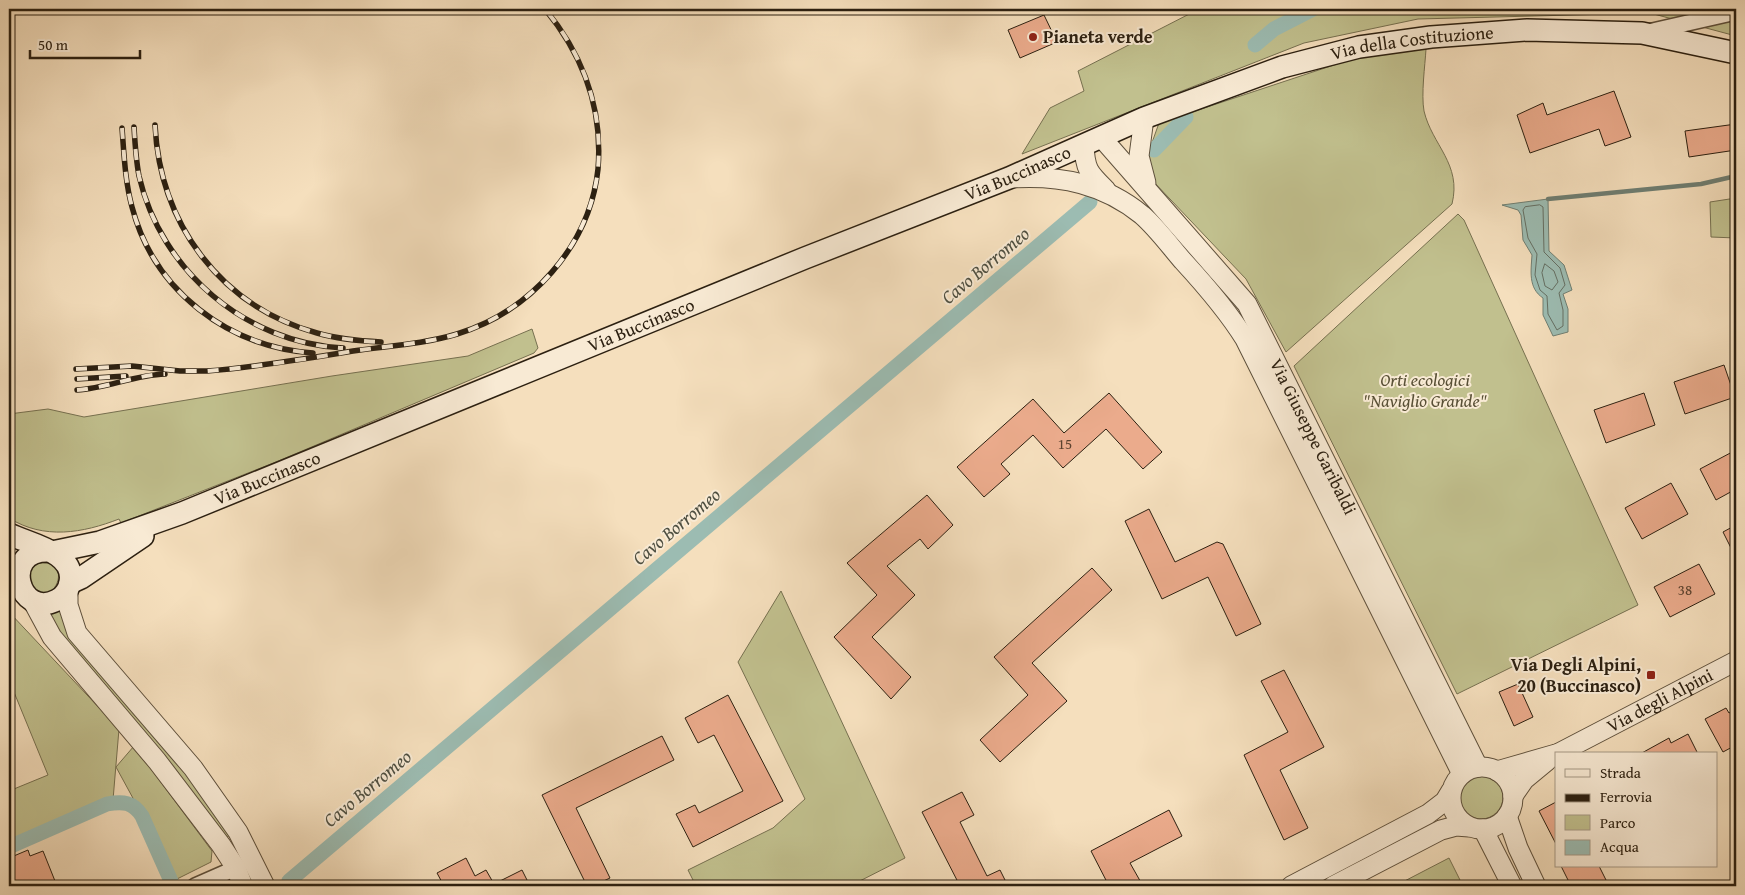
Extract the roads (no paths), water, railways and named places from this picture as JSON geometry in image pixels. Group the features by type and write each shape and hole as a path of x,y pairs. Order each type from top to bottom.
{"main road":[{"name":"Via della Costituzione","path":"1093,141 1144,118 1282,67 1359,47 1431,37 1527,30 1642,33 1736,53"},
{"name":"Via Buccinasco","path":"182,513 127,546 69,585 62,596 54,602 44,603 32,600 22,591 14,574 27,558 38,552 50,552 100,542 182,513 805,258 1010,178 1093,141"},
{"path":"9,534 50,552 67,564 70,573 69,585"}],"street":[{"path":"1642,33 1736,12"},
{"path":"1144,118 1139,156 1148,190"},
{"path":"1093,141 1084,162 1089,173 1112,196"},
{"name":"Via Giuseppe Garibaldi","path":"1093,141 1148,190 1232,284 1256,320 1470,771"},
{"path":"1010,178 1046,176 1071,180 1112,196"},
{"name":"Via Giuseppe Garibaldi","path":"1112,196 1143,216 1155,229 1216,298 1244,339 1470,771"},
{"path":"69,585 68,605 77,633 193,768 238,832 265,886"},
{"name":"Via Buccinasco","path":"32,600 52,637 157,761 236,868 243,886"},
{"name":"Via degli Alpini","path":"1560,752 1736,661"},
{"name":"Via degli Alpini","path":"1497,771 1555,754"},
{"name":"Via degli Alpini","path":"1513,796 1524,780 1555,755"},
{"path":"1291,886 1428,814 1445,801 1470,771 1497,771 1508,781 1513,796 1507,816 1497,826 1476,828 1456,826 1441,830 1333,886"},
{"path":"1452,791 1454,811 1459,819 1476,828 1512,886"},
{"path":"1507,816 1518,848 1536,886"},
{"path":"195,886 236,868"}],"water":[{"path":"1548,199 1549,251 1564,265 1572,290 1563,294 1568,309 1568,332 1553,336 1543,315 1543,298 1538,294 1533,284 1531,273 1532,255 1523,240 1521,215 1518,210 1502,205"}],"waterway":[{"name":"Cavo Borromeo","path":"1255,45 1274,29 1313,9"},
{"name":"Cavo Borromeo","path":"1154,150 1186,117"},
{"path":"1548,199 1701,184 1736,176"},
{"name":"Cavo Borromeo","path":"289,881 1090,202"},
{"name":"Cavo Borromeo","path":"9,847 107,804 127,804 139,811 142,816 171,881"}],"railway":[{"path":"76,369 132,366 180,371 207,371 299,360 419,342 457,334 484,324 509,310 532,292 552,272 569,249 583,224 593,197 598,169 599,146 597,125 588,83 570,45 545,9"},
{"path":"155,125 159,161 169,195 183,227 202,256 224,281 251,303 282,320 325,335 381,342"},
{"path":"134,127 139,176 150,210 167,242 188,271 213,296 242,316 273,332 307,343 343,348"},
{"path":"122,128 126,177 132,207 143,237 158,264 177,289 199,309 224,326 252,339 282,348 313,353"},
{"path":"77,390 165,374"},
{"path":"77,379 126,376"}],"place":[{"name":"Pianeta verde","path":"1033,37"},
{"name":"Via Degli Alpini, 20 (Buccinasco)","path":"1651,675"}],"park label":[{"name":"Orti ecologici \"Naviglio Grande\"","path":"1425,390"}]}
